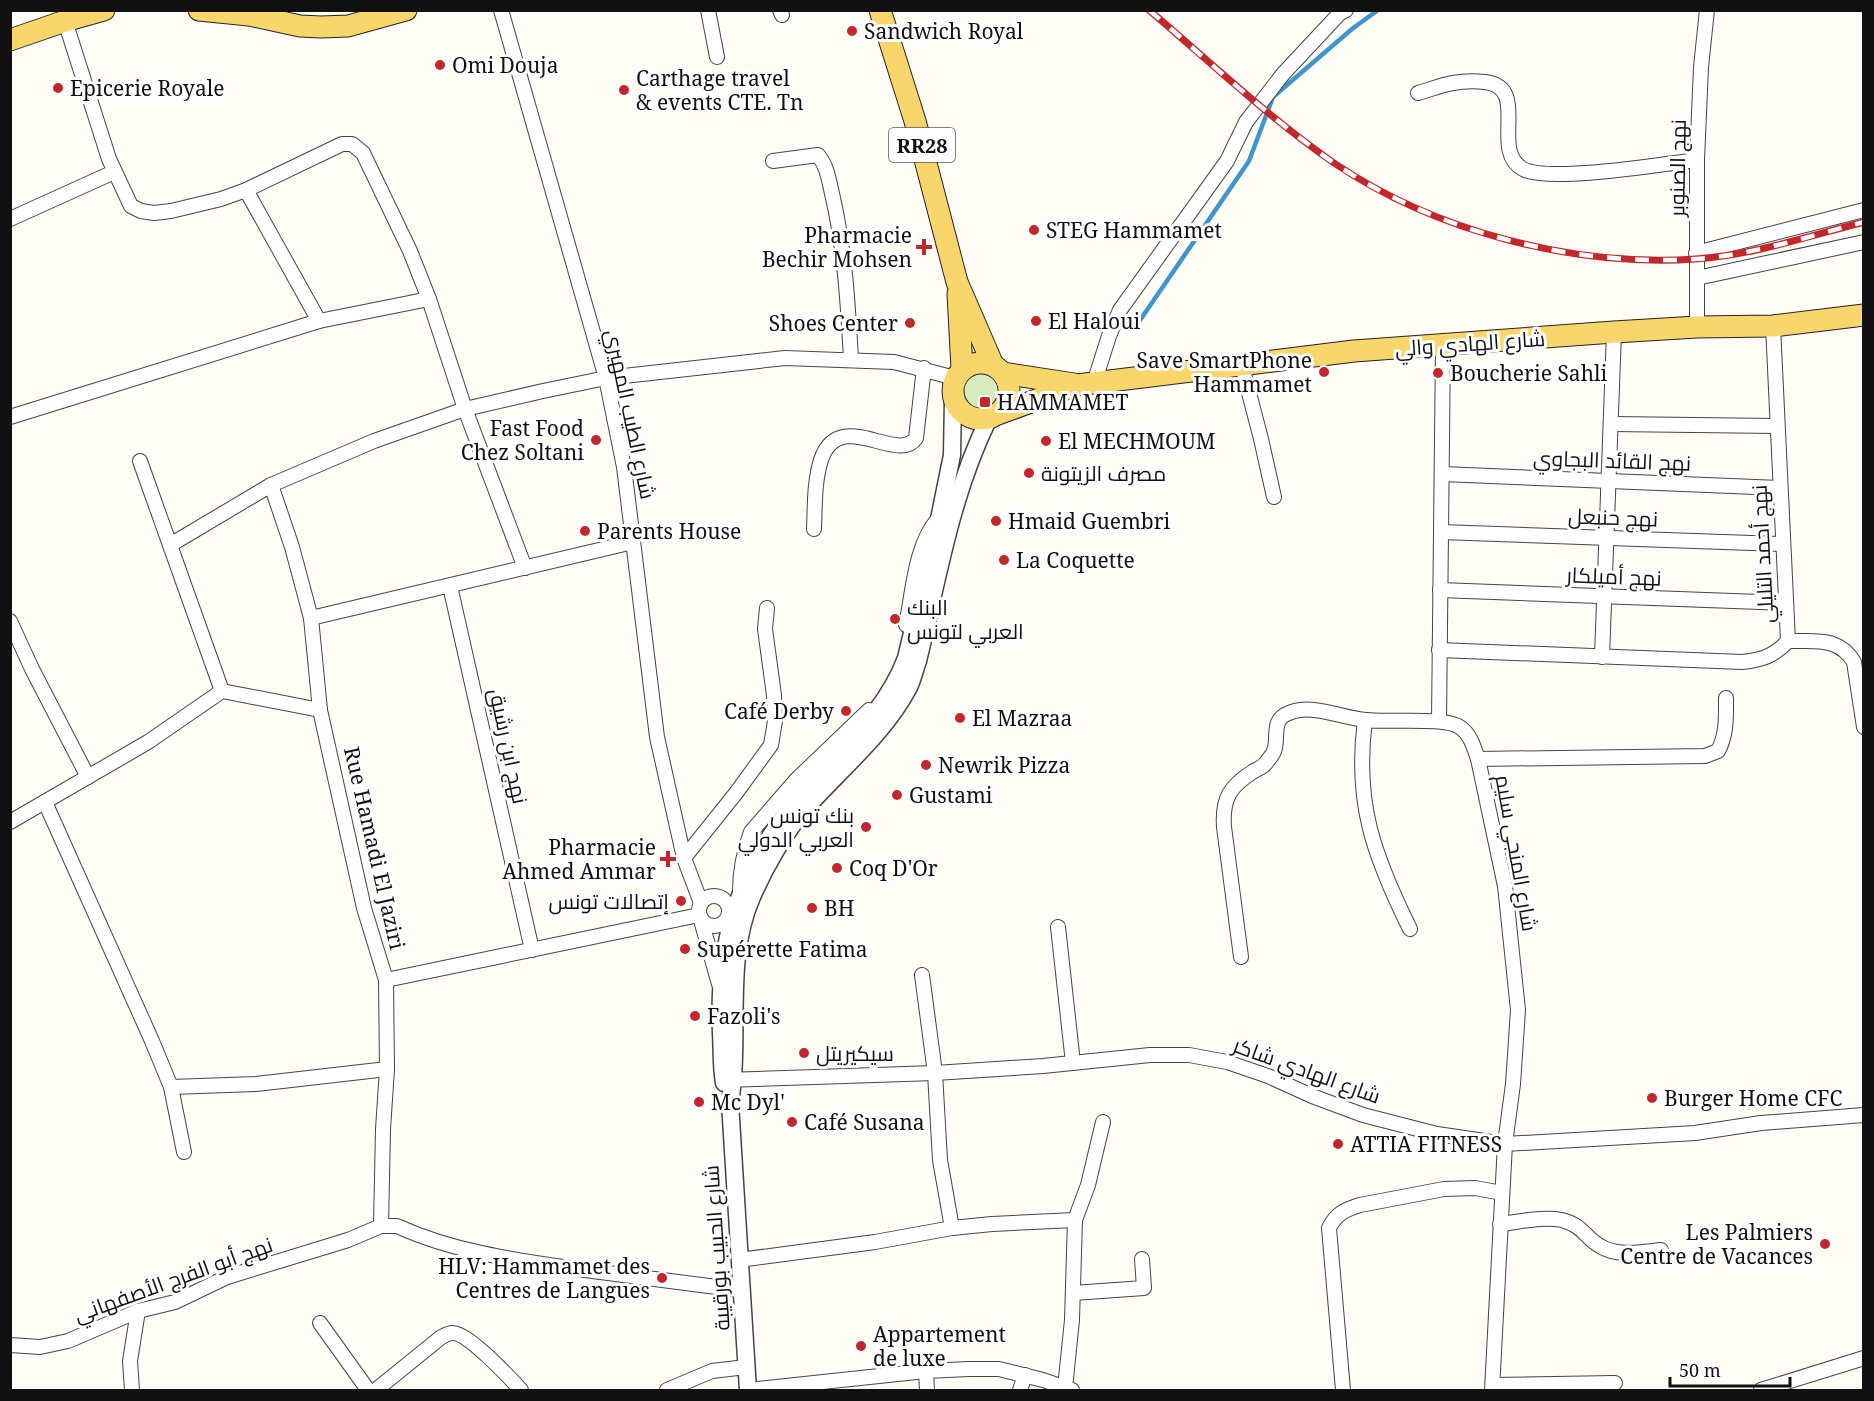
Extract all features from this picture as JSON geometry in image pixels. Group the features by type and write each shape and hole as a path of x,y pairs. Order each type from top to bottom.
{"main road":[{"path":"10,40 104,10"},
{"path":"199,10 249,15 300,26 321,27 348,26 406,10"},
{"name":"RR28","path":"880,10 915,121 957,282 998,369 1008,383 1009,394 1006,405 994,416"},
{"name":"RR28","path":"953,399 952,388 958,373 957,282"},
{"name":"شارع الهادي والي","path":"1086,384 1354,351 1697,327 1773,326 1863,315"},
{"path":"958,373 971,364 982,362 998,369 1086,384"},
{"path":"953,399 958,409 978,420 1086,384"}],"street":[{"name":"شارع الطيب المهيري","path":"501,10 606,378 624,467 657,737 684,858 701,913"},
{"path":"708,10 717,57"},
{"name":"نهج الصنوبر","path":"1697,327 1697,160 1701,67 1707,10"},
{"path":"1086,384 1120,310 1227,161 1246,122 1283,74 1342,12"},
{"path":"65,21 87,86 100,138 131,206 141,211 171,211 192,207 246,190 342,144 352,144 358,147 368,160 410,251 429,299 465,409 525,568"},
{"path":"1418,93 1469,81 1499,86 1505,93 1508,103 1508,148 1511,158 1517,166 1526,171 1570,174 1697,160"},
{"path":"773,160 818,155 825,164 839,226 847,288 851,359"},
{"path":"10,219 114,172"},
{"path":"246,190 319,321"},
{"path":"1696,253 1863,210"},
{"path":"1696,278 1863,242"},
{"path":"10,417 319,321 429,299"},
{"name":"نهج أحمد التليلي","path":"1773,326 1788,641 1830,643 1841,647 1854,662 1861,691 1863,727"},
{"path":"1602,657 1614,332"},
{"path":"1241,957 1223,815 1227,796 1234,786 1265,765 1275,749 1275,729 1280,719 1287,713 1306,709 1365,720 1439,721 1443,345"},
{"path":"170,545 271,485 374,441 465,409 606,378 785,358 894,362 958,373"},
{"path":"1242,366 1262,438 1274,497"},
{"path":"814,529 817,473 821,458 827,449 844,437 857,436 904,447 912,443 916,438 924,368"},
{"name":"شارع الحبيب بورقيبة","path":"908,658 952,455 953,399"},
{"name":"شارع الحبيب بورقيبة","path":"721,993 725,942 761,850 796,801 886,700 899,678 908,658 958,492 974,449 994,416"},
{"path":"1611,424 1777,426"},
{"path":"140,460 222,690"},
{"name":"نهج القائد البجاوي","path":"1442,474 1780,488"},
{"name":"Rue Hamadi El Jaziri","path":"271,485 292,547 311,618 320,710 364,908 386,980 387,1070 381,1226"},
{"name":"نهج حنبعل","path":"1441,532 1783,544"},
{"path":"311,618 633,542"},
{"name":"نهج ابن رشيق","path":"450,586 532,951"},
{"name":"نهج أميلكار","path":"1440,590 1786,603"},
{"path":"684,858 771,745 775,721 773,685 765,629 767,608"},
{"path":"10,621 88,777"},
{"path":"1439,650 1742,662 1760,660 1774,654 1788,641"},
{"path":"10,822 148,742 222,690 320,710"},
{"path":"1478,759 1705,756 1718,751 1724,740 1726,698"},
{"path":"1365,720 1361,777 1368,826 1392,893 1410,929"},
{"name":"شارع المنجي سليم","path":"1439,721 1460,726 1471,740 1478,759 1505,886 1518,1010 1513,1084 1505,1144 1492,1388"},
{"path":"45,802 171,1087 183,1152"},
{"path":"717,896 736,911 717,926 706,924 701,913 705,899 717,896"},
{"name":"شارع الحبيب بورقيبة","path":"729,1080 739,945 736,911"},
{"path":"386,980 532,951 701,913"},
{"name":"شارع الحبيب بورقيبة","path":"701,913 721,993 729,1080 748,1390"},
{"path":"1058,927 1073,1063"},
{"path":"922,975 935,1073 940,1160 952,1228"},
{"name":"شارع الهادي شاكر","path":"729,1080 935,1073 1150,1055 1189,1055 1227,1062 1363,1114 1437,1134 1505,1144 1695,1133 1761,1123 1863,1115"},
{"path":"171,1087 256,1083 387,1070"},
{"path":"748,1390 926,1371 999,1369 1069,1389 1075,1220 1088,1185 1103,1122"},
{"path":"1342,1390 1329,1228 1335,1216 1360,1205 1444,1189 1475,1188 1502,1193"},
{"path":"1500,1224 1547,1218 1560,1220 1574,1224 1599,1246 1613,1251 1626,1253 1660,1250"},
{"path":"739,1260 875,1242 952,1228 1075,1220"},
{"path":"381,1226 397,1226 418,1236 449,1245 537,1263 741,1290"},
{"name":"نهج أبو الفرج الأصفهاني","path":"10,1345 40,1347 68,1341 138,1311 175,1302 227,1277 313,1251 381,1226"},
{"path":"1073,1293 1144,1288 1142,1259"},
{"path":"132,1390 130,1361 138,1311"},
{"path":"320,1323 368,1390"},
{"path":"376,1390 440,1338 453,1333 468,1340 496,1364 520,1390"},
{"path":"1761,1390 1863,1358"},
{"path":"667,1390 712,1371 747,1367"},
{"path":"926,1371 927,1390"},
{"path":"1020,1390 1025,1375"},
{"path":"1492,1388 1615,1383"}],"green space":[{"path":"979,374 991,380 997,392 991,404 979,410 967,404 961,392 967,380"}],"waterway":[{"path":"1134,329 1249,161 1273,97 1352,29 1378,10"}],"railway":[{"path":"1149,10 1263,108 1334,163 1416,208 1461,226 1508,240 1602,257 1650,260 1696,259 1739,254 1864,222"}],"place":[{"name":"Sandwich Royal","path":"852,31"},
{"name":"Omi Douja","path":"440,65"},
{"name":"Epicerie Royale","path":"58,88"},
{"name":"Carthage travel & events CTE. Tn","path":"624,90"},
{"name":"STEG Hammamet","path":"1034,230"},
{"name":"Pharmacie Bechir Mohsen","path":"924,247"},
{"name":"El Haloui","path":"1036,321"},
{"name":"Shoes Center","path":"910,323"},
{"name":"Save SmartPhone Hammamet","path":"1324,372"},
{"name":"Boucherie Sahli","path":"1438,373"},
{"name":"HAMMAMET","path":"985,402"},
{"name":"Fast Food Chez Soltani","path":"596,440"},
{"name":"El MECHMOUM","path":"1046,441"},
{"name":"مصرف الزيتونة","path":"1029,473"},
{"name":"Hmaid Guembri","path":"996,521"},
{"name":"Parents House","path":"585,531"},
{"name":"La Coquette","path":"1004,560"},
{"name":"البنك العربي لتونس","path":"895,619"},
{"name":"Café Derby","path":"846,711"},
{"name":"El Mazraa","path":"960,718"},
{"name":"Newrik Pizza","path":"926,765"},
{"name":"Gustami","path":"897,795"},
{"name":"بنك تونس العربي الدولي","path":"866,827"},
{"name":"Pharmacie Ahmed Ammar","path":"668,859"},
{"name":"Coq D'Or","path":"837,868"},
{"name":"إتصالات تونس","path":"681,901"},
{"name":"BH","path":"812,908"},
{"name":"Supérette Fatima","path":"685,949"},
{"name":"Fazoli's","path":"695,1016"},
{"name":"سيكيريتل","path":"804,1053"},
{"name":"Burger Home CFC","path":"1652,1098"},
{"name":"Mc Dyl'","path":"699,1102"},
{"name":"Café Susana","path":"792,1122"},
{"name":"ATTIA FITNESS","path":"1338,1144"},
{"name":"Les Palmiers Centre de Vacances","path":"1825,1244"},
{"name":"HLV: Hammamet des Centres de Langues","path":"662,1278"},
{"name":"Appartement de luxe","path":"861,1346"}]}
